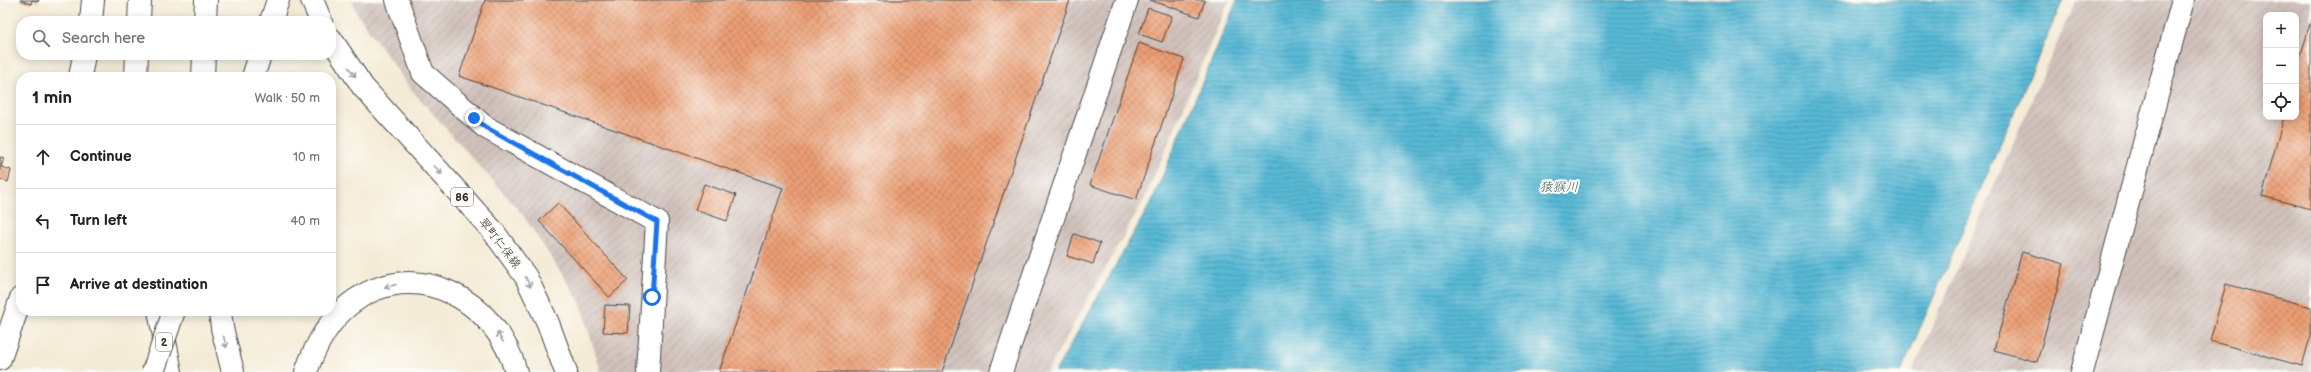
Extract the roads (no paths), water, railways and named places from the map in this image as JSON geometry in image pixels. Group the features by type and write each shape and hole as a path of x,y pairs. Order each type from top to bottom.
{"main road":[{"path":"91,16 93,0"},
{"path":"139,16 140,0"},
{"path":"205,16 206,0"},
{"path":"273,16 278,0"},
{"path":"312,0 319,16"},
{"path":"397,0 423,74 485,127 657,222 648,372"},
{"path":"1001,372 1127,0"},
{"path":"2082,372 2183,0"},
{"name":"翠町仁保線","path":"336,47 362,86 493,231 526,277 548,323 566,372"},
{"path":"81,72 83,60"},
{"path":"136,72 137,60"},
{"path":"203,72 204,60"},
{"path":"255,72 258,60"},
{"path":"306,372 313,353 328,325 350,304 377,289 406,282 432,285 459,296 481,312 500,336 513,362 516,372"},
{"path":"0,359 16,313"},
{"name":"2","path":"160,316 171,372"},
{"name":"2","path":"153,372 172,316"},
{"path":"221,316 222,328 233,372"}],"water":[{"name":"猿猴川","path":"1237,0 2063,0 1901,372 1055,372 1152,201"}]}
